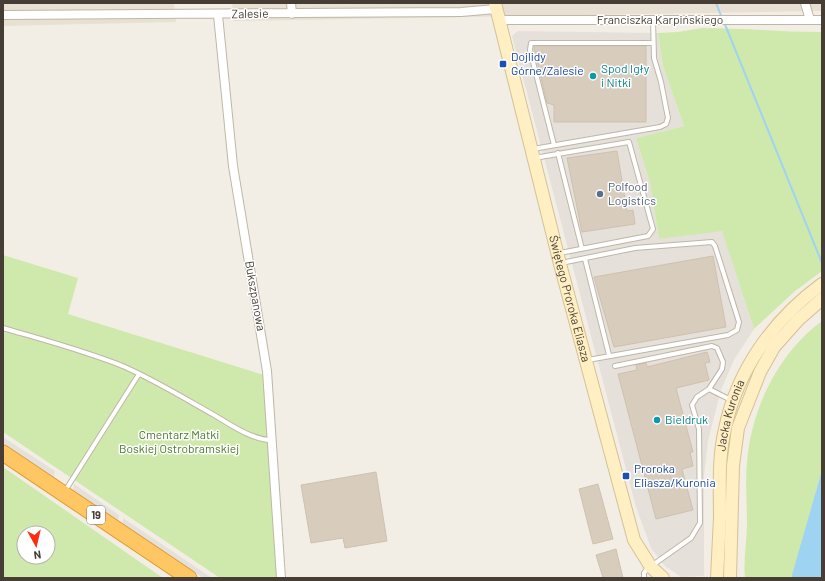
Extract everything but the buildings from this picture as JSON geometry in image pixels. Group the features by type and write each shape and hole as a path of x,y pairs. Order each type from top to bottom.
{"highway":[{"name":"19","path":"3,453 189,578"}],"main road":[{"name":"Świętego Proroka Eliasza","path":"497,11 558,259 634,540 651,567 663,578"},
{"name":"Jacka Kuronia","path":"717,578 720,460 724,430 734,401 752,361 774,326 798,302 822,284"},
{"name":"Jacka Kuronia","path":"730,578 733,466 738,428 760,372 774,347 798,320 822,299"}],"street":[{"path":"290,3 292,14"},
{"path":"805,3 810,20"},
{"name":"Zalesie","path":"3,15 218,15 497,11"},
{"name":"Franciszka Karpińskiego","path":"497,11 653,20 822,20"},
{"name":"Bukszpanowa","path":"218,15 233,166 267,372 273,440 281,578"}],"lane":[{"path":"531,154 554,145 660,127 666,124 668,118 661,82 654,58 653,20"},
{"path":"554,145 530,50 531,43 653,43"},
{"path":"531,154 558,153 629,142 650,214 653,229 648,236 582,249 558,259"},
{"path":"558,153 582,249"},
{"path":"558,259 585,259 636,248 712,242 739,322 737,330 728,334 586,360"},
{"path":"585,259 610,355"},
{"path":"3,328 92,355 139,374 172,390 236,428 260,438 273,440"},
{"path":"616,366 712,346 717,348 723,362 722,369 709,389 697,397 692,405 699,429 700,523 691,538 651,567 644,573 644,578"},
{"path":"63,494 139,374"},
{"path":"709,389 720,396 734,401"}],"shaded area":[{"path":"3,3 174,3 176,22 3,26"},
{"path":"232,3 822,3 822,11 234,21"},
{"path":"518,31 658,33 663,66 684,126 636,138 650,183 659,239 722,230 754,329 734,360 721,390 708,441 704,476 704,576 681,577 665,566 651,548 636,507 512,36"},
{"path":"3,437 55,471 54,478 3,444"},
{"path":"74,484 119,515 118,521 73,490"},
{"path":"123,518 212,578 203,578 123,524"}],"green space":[{"path":"702,28 822,32 822,271 794,292 754,329 722,231 659,239 650,183 636,138 684,126 663,66 658,33 678,32"},
{"name":"Cmentarz Matki Boskiej Ostrobramskiej","path":"3,255 78,278 68,314 264,375 278,578 220,578 3,432"},
{"path":"822,321 822,470 792,578 745,578 744,564 747,523 746,470 754,422 761,402 780,365 807,334"},
{"path":"3,467 163,578 3,578"}],"water":[{"path":"822,470 822,578 792,578 792,575"}],"waterway":[{"path":"716,3 722,18"},
{"path":"724,22 822,263"}],"place":[{"name":"Dojlidy Górne/Zalesie","path":"503,64"},
{"name":"Spod Igły i Nitki","path":"593,76"},
{"name":"Polfood Logistics","path":"600,194"},
{"name":"Bieldruk","path":"657,420"},
{"name":"Proroka Eliasza/Kuronia","path":"626,476"}]}
